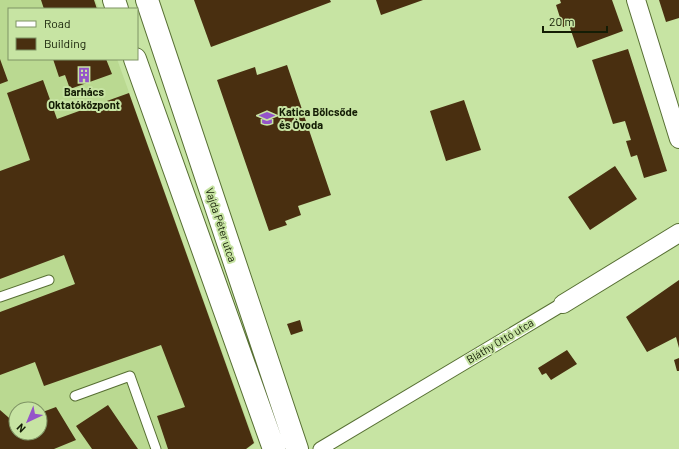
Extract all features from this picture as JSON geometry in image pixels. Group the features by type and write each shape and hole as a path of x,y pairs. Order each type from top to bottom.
{"street":[{"name":"Vajda Péter utca","path":"147,0 297,449"},
{"path":"636,0 679,139"},
{"path":"135,60 274,449"},
{"name":"Bláthy Ottó utca","path":"320,449 679,233"}],"lane":[{"path":"0,297 49,280"},
{"path":"75,396 130,376 156,449"}],"shaded area":[{"path":"0,0 95,0 99,8 8,8 8,60 117,60 255,443 247,449 0,449"}],"building":[{"path":"41,0 94,0 97,8 44,8"},
{"path":"194,0 330,0 331,2 211,47"},
{"path":"376,0 423,0 381,15"},
{"path":"560,0 612,0 623,31 577,48 569,25 563,27 556,5 561,3"},
{"path":"659,0 679,0 679,18 666,22"},
{"path":"628,49 667,171 644,178 637,155 631,157 626,141 631,140 625,121 613,124 592,60"},
{"path":"0,59 8,81 0,84"},
{"name":"Barhács Oktatóközpont","path":"53,60 106,60 112,74 70,89 65,75 59,77"},
{"name":"Katica Bölcsőde és Óvoda","path":"287,65 331,195 298,206 301,215 285,221 287,225 269,231 217,80 255,67 257,75"},
{"path":"43,80 57,119 129,93 254,443 246,449 168,449 157,416 185,407 161,345 44,386 35,362 0,375 0,312 75,284 64,255 0,279 0,171 30,160 7,93"},
{"path":"464,100 481,150 446,161 430,111"},
{"path":"615,166 637,199 590,230 568,197"},
{"path":"679,280 679,348 676,337 647,352 626,317"},
{"path":"300,320 303,331 291,335 287,324"},
{"path":"567,350 577,364 551,380 546,373 542,375 538,368"},
{"path":"679,358 679,371 677,371 674,360"},
{"path":"108,405 138,449 92,449 76,426"},
{"path":"56,407 76,440 54,449 0,449 0,410 8,417 8,441 48,441 48,410"}],"place":[{"name":"Barhács Oktatóközpont","path":"84,75"},
{"name":"Katica Bölcsőde és Óvoda","path":"267,118"}]}
